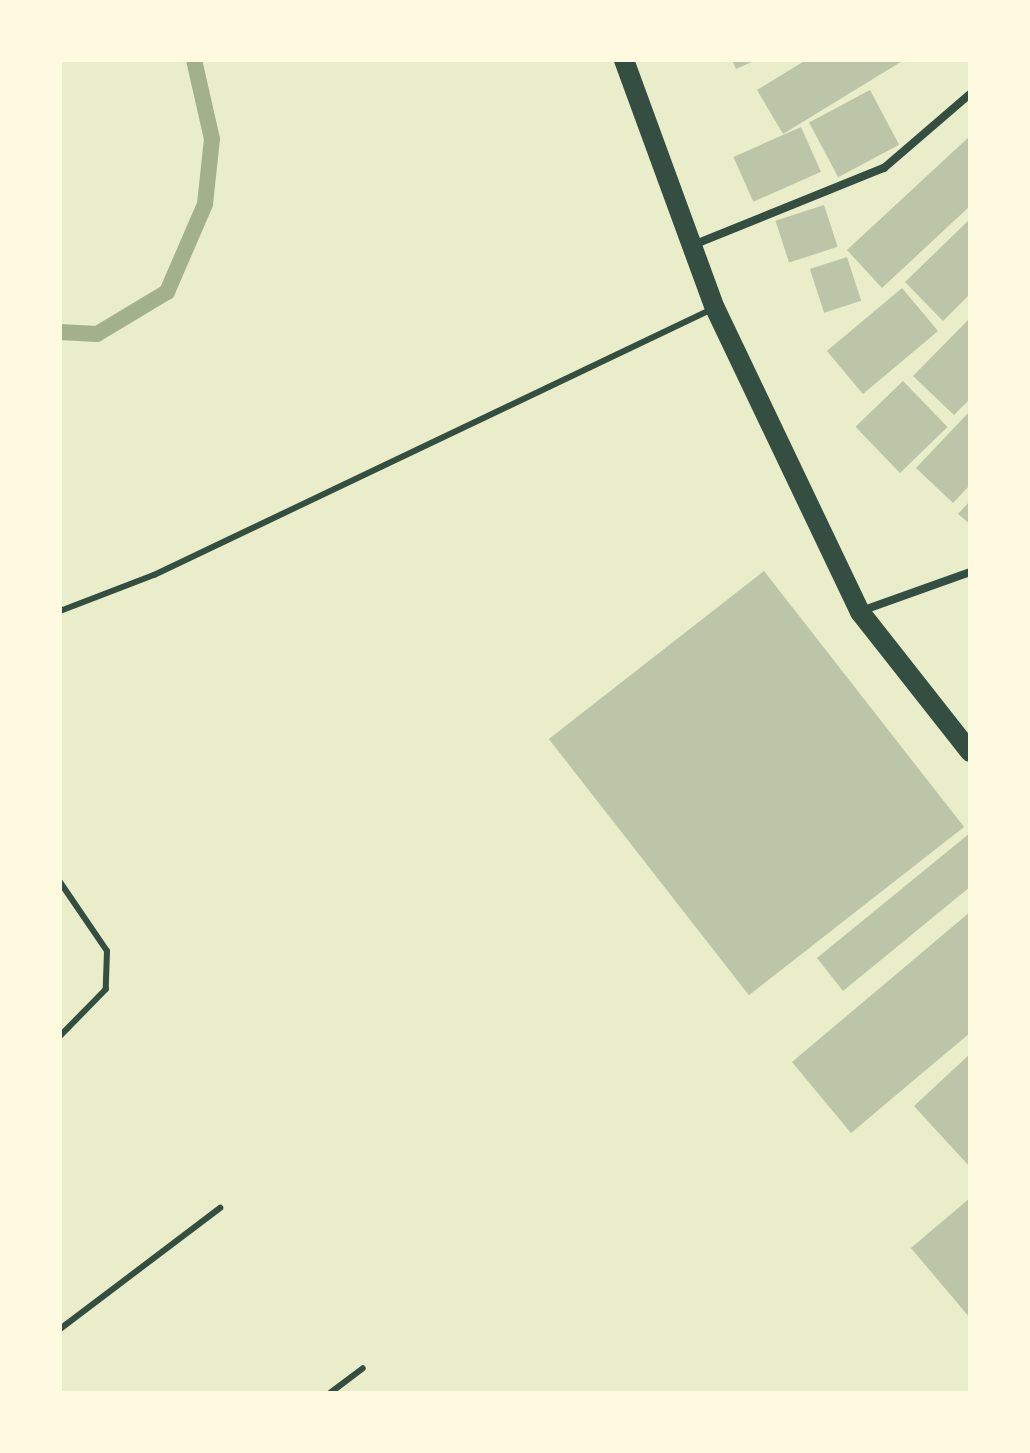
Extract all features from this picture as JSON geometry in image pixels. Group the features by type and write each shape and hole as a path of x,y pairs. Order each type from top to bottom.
{"main road":[{"path":"624,60 715,308 860,612 970,752"}],"street":[{"path":"692,246 884,168 970,94"},
{"path":"860,612 970,572"}],"lane":[{"path":"60,611 168,569 715,308"},
{"path":"60,882 107,951 106,989 60,1036"},
{"path":"60,1329 220,1208"},
{"path":"330,1393 363,1368"}],"building":[{"path":"732,60 756,60 736,69"},
{"path":"806,60 904,60 783,134 757,90"},
{"path":"870,90 899,145 838,177 809,122"},
{"path":"801,127 821,172 753,202 733,157"},
{"path":"970,136 970,206 882,288 847,250"},
{"path":"824,205 838,247 789,263 775,221"},
{"path":"970,219 970,294 943,321 905,282"},
{"path":"847,257 861,301 824,313 810,269"},
{"path":"902,288 938,331 863,394 827,351"},
{"path":"970,318 970,399 954,415 913,376"},
{"path":"903,381 947,427 900,473 856,427"},
{"path":"970,411 970,485 953,503 916,468"},
{"path":"970,501 970,524 958,514"},
{"path":"764,571 964,827 749,995 549,739"},
{"path":"970,833 970,887 843,991 817,958"},
{"path":"970,912 970,1033 851,1133 792,1062"},
{"path":"970,1054 970,1167 914,1106"},
{"path":"970,1198 970,1318 911,1248"}],"waterway":[{"path":"60,332 97,334 167,292 205,204 212,139 194,60"}]}
